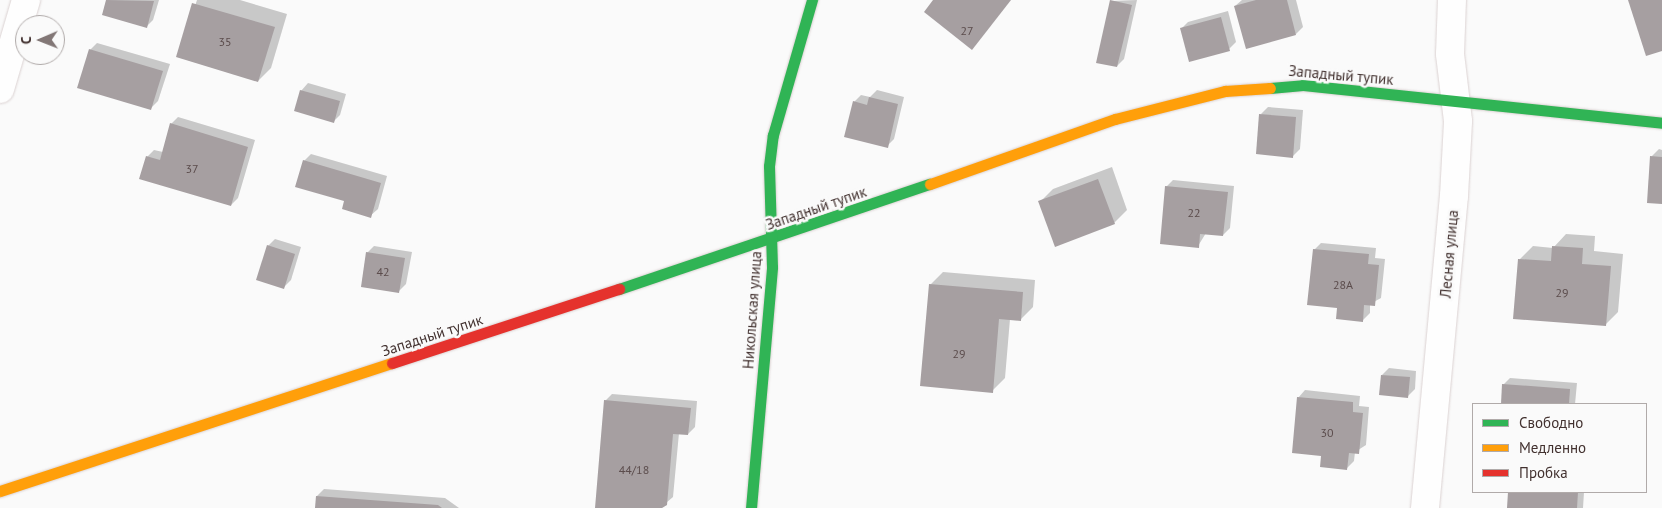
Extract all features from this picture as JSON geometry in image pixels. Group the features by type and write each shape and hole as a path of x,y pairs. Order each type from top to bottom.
{"street":[{"path":"0,90 26,0"},
{"name":"Никольская улица","path":"751,508 772,268 769,166 773,135 812,0"},
{"name":"Лесная улица","path":"1425,508 1454,196 1458,121 1450,54 1452,0"},
{"name":"Западный тупик","path":"0,491 771,239 1115,120 1225,91 1303,85 1662,123"}],"building":[{"path":"106,0 154,1 147,28 102,15"},
{"path":"933,0 1011,0 972,50 924,12"},
{"path":"1110,0 1132,5 1117,67 1096,63"},
{"path":"1256,0 1287,0 1296,35 1246,49 1234,6"},
{"path":"1628,0 1662,0 1662,51 1646,56"},
{"path":"192,3 275,27 258,82 176,57"},
{"path":"1221,17 1230,51 1189,62 1180,28"},
{"path":"89,49 163,71 151,110 77,88"},
{"path":"300,90 340,101 334,123 294,111"},
{"path":"869,97 898,104 888,148 844,137 853,101 867,105"},
{"path":"1259,114 1296,117 1293,158 1256,154"},
{"path":"170,123 248,147 231,206 139,179 146,156 160,160"},
{"path":"1650,156 1662,157 1662,204 1647,203"},
{"path":"303,160 381,183 371,218 342,209 344,201 295,187"},
{"path":"1098,179 1115,224 1055,247 1038,201"},
{"path":"1165,186 1228,192 1223,236 1200,234 1199,248 1160,244"},
{"path":"267,245 295,254 284,289 256,280"},
{"path":"1552,246 1583,248 1582,264 1611,266 1606,326 1513,319 1518,259 1551,261"},
{"path":"1313,249 1369,254 1368,264 1379,265 1375,306 1364,305 1363,322 1336,319 1337,308 1307,305"},
{"path":"366,252 405,258 399,293 361,287"},
{"path":"929,284 1023,292 1021,321 999,319 993,393 920,386"},
{"path":"1381,375 1410,377 1408,398 1379,395"},
{"path":"1502,384 1570,389 1569,403 1501,403"},
{"path":"1297,397 1353,402 1353,412 1363,413 1359,454 1349,453 1347,470 1320,467 1321,456 1292,453"},
{"path":"604,400 691,408 688,435 673,434 667,505 662,508 595,508"},
{"path":"1508,493 1578,493 1577,508 1507,508"},
{"path":"316,496 438,505 442,508 315,508"}],"traffic: fast":[{"path":"751,508 772,267 769,166 773,135 812,0"},
{"path":"1270,88 1303,85 1662,123"},
{"path":"619,289 930,184"}],"traffic: slow":[{"path":"930,184 1115,119 1225,91 1270,88"},
{"path":"0,491 392,363"}],"traffic: jam":[{"path":"392,363 619,289"}]}
